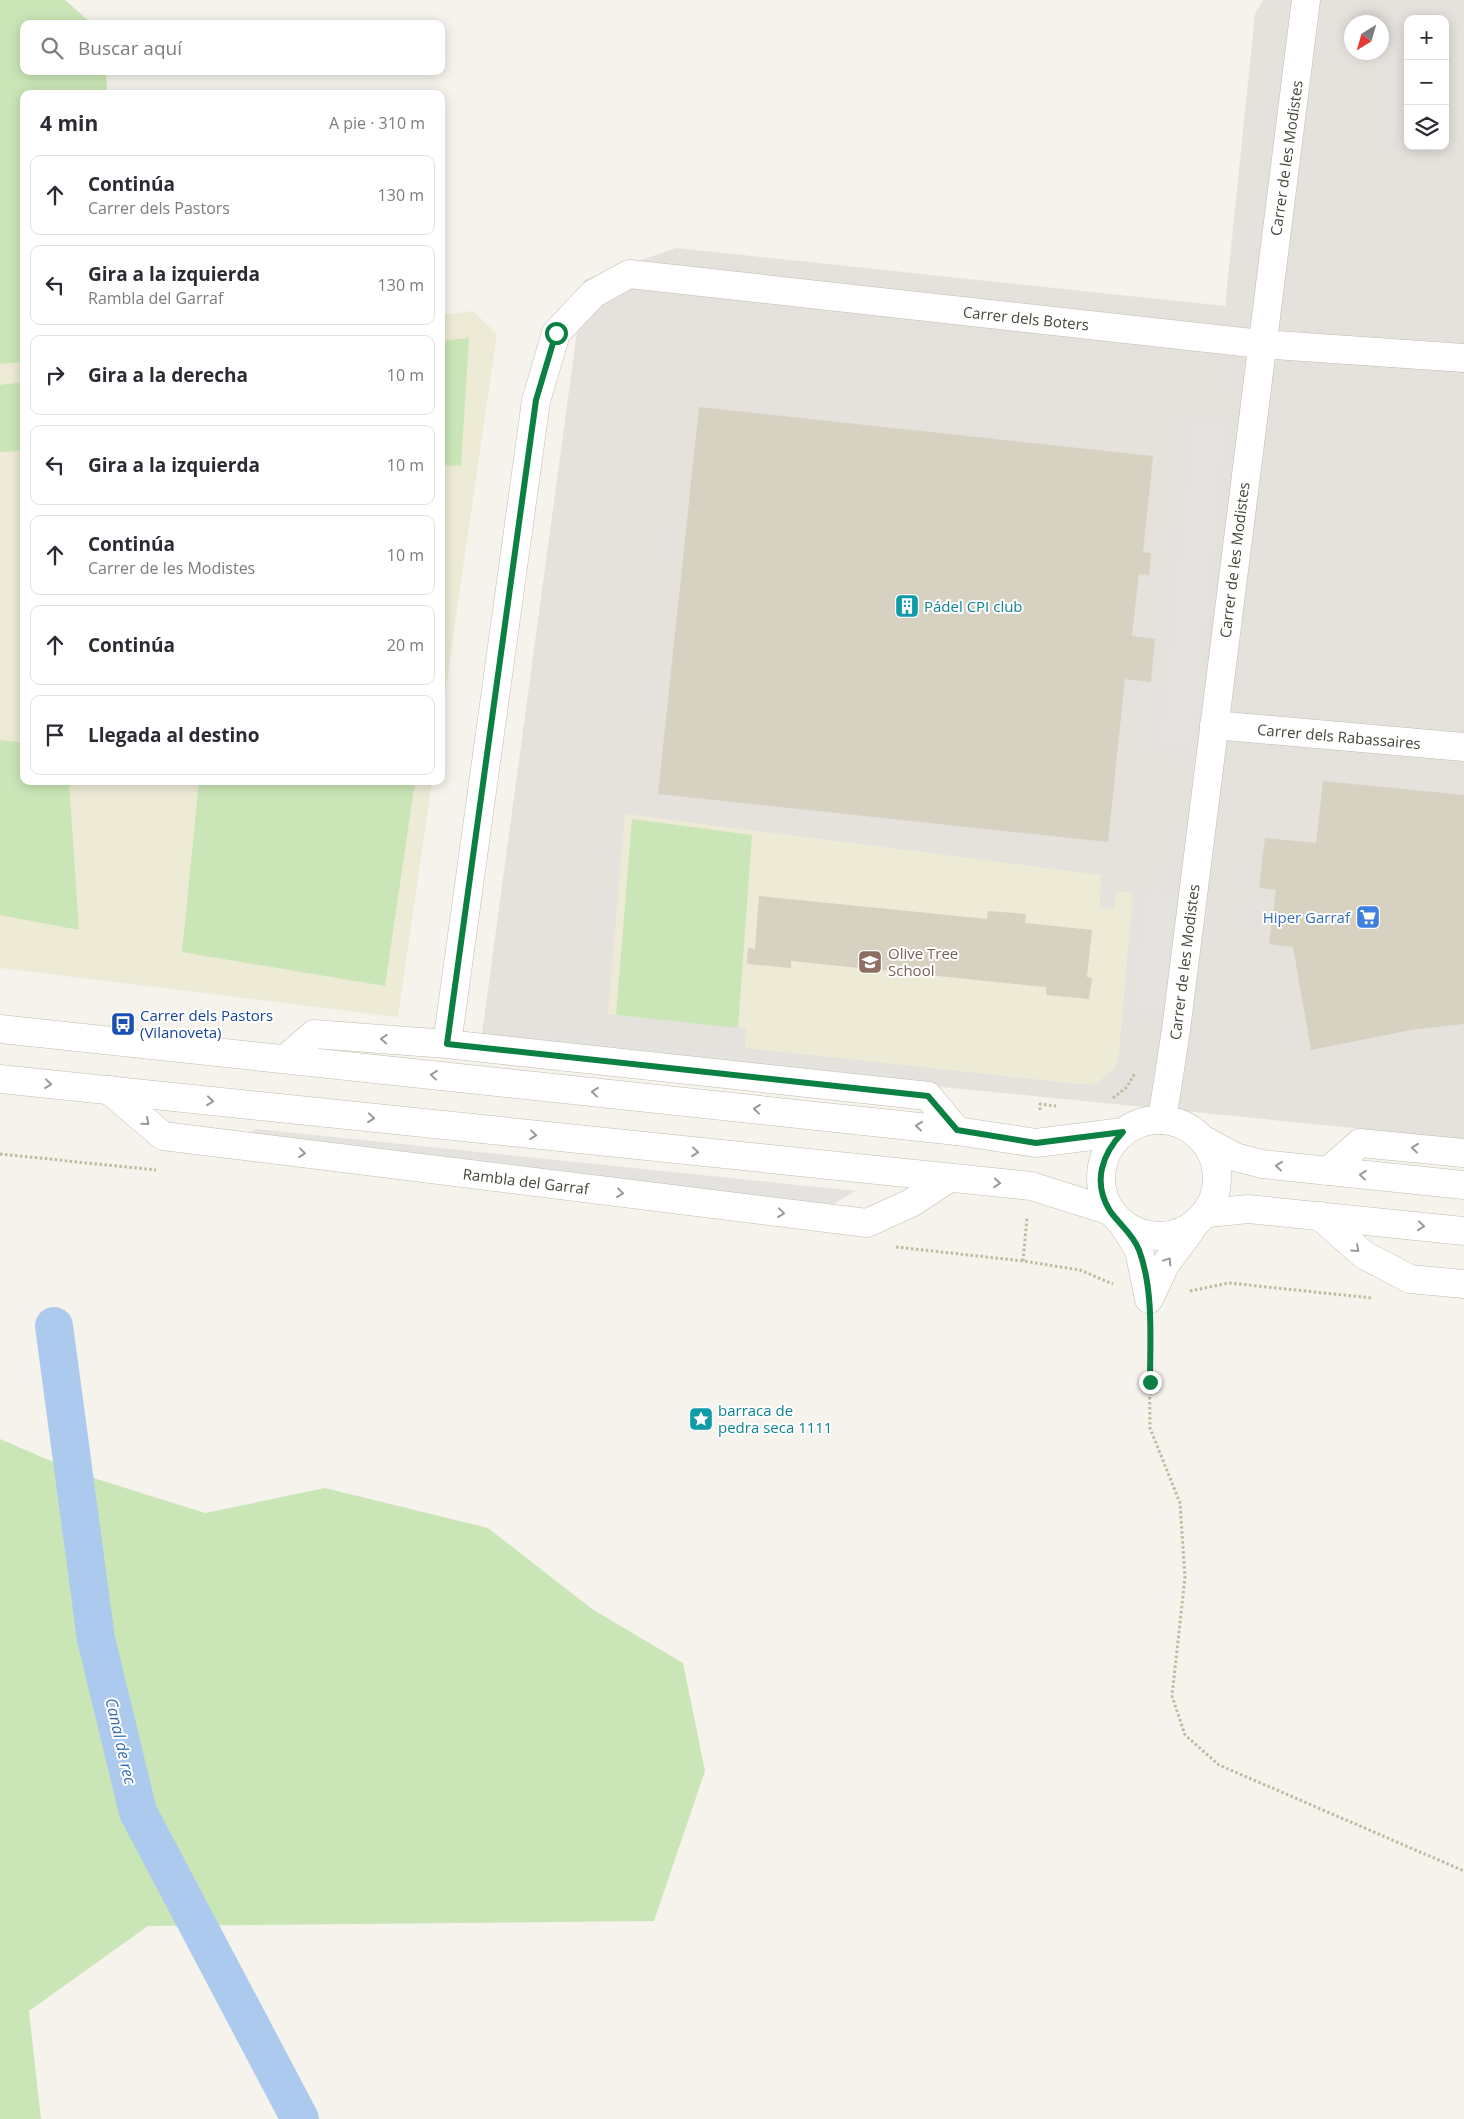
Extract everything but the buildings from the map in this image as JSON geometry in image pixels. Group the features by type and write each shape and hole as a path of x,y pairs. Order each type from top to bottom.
{"street":[{"name":"Carrer de les Modistes","path":"1162,1120 1176,1030 1261,344 1306,0"},
{"name":"Carrer dels Boters","path":"447,1044 536,400 556,333 593,294 629,274 1261,344 1464,358"},
{"name":"Carrer dels Rabassaires","path":"1214,724 1464,747"},
{"path":"0,1029 957,1130 1036,1143 1123,1132"},
{"path":"285,1059 314,1034 447,1044 928,1096 957,1130"},
{"path":"0,1079 948,1179 1031,1186 1117,1218 1147,1236 1167,1237 1200,1220 1248,1209 1464,1231"},
{"name":"Rambla del Garraf","path":"109,1090 163,1136 867,1223 911,1203 948,1179"},
{"path":"1150,1299 1139,1250 1102,1192 1100,1181 1103,1160 1109,1147 1123,1132 1141,1122 1162,1120 1188,1127 1204,1140 1235,1157 1262,1164 1464,1185"},
{"path":"1150,1299 1165,1265 1200,1220 1218,1188 1217,1168 1204,1140"},
{"path":"1328,1171 1360,1143 1464,1153"},
{"path":"1320,1216 1364,1255 1410,1278 1464,1284"}],"path":[{"path":"1150,1299 1150,1428 1180,1503 1185,1577 1172,1696 1185,1735 1219,1766 1464,1871"}],"shaded area":[{"path":"1263,0 1464,0 1464,1139 481,1041 584,280 676,248 1225,306 1255,14"},
{"path":"473,311 497,334 445,692 445,314"},
{"path":"20,362 20,785 431,785 398,1017 0,968 0,364"},
{"path":"1195,420 1224,422 1192,748 1162,745"},
{"name":"Olive Tree School","path":"625,814 1101,875 1100,908 1115,909 1116,891 1133,893 1119,1053 1115,1068 1097,1083 1079,1084 745,1048 746,1028 608,1014"},
{"path":"1146,891 1174,894 1162,1010 1134,1007"},
{"path":"524,1033 925,1077 923,1090 522,1047"},
{"path":"256,1129 856,1191 822,1210 229,1147"}],"green space":[{"path":"0,0 65,0 88,20 20,20 20,75 106,75 107,90 20,90 20,362 0,364"},
{"path":"469,338 461,466 445,465 445,341"},
{"path":"20,382 20,451 0,452 0,385"},
{"path":"0,740 20,742 20,785 69,785 79,930 0,915"},
{"path":"199,785 414,785 385,986 182,952"},
{"path":"632,819 752,835 738,1028 616,1015"},
{"path":"0,1439 81,1474 205,1513 325,1488 488,1528 592,1609 683,1663 705,1771 654,1921 148,1926 29,2011 41,2119 0,2119"}],"waterway":[{"name":"Canal de rec","path":"54,1326 96,1639 138,1812 300,2119"}],"place":[{"name":"Pádel CPI club","path":"907,606"},
{"name":"Hiper Garraf","path":"1368,917"},
{"name":"Olive Tree School","path":"870,962"},
{"name":"Carrer dels Pastors (Vilanoveta)","path":"123,1024"},
{"name":"barraca de pedra seca 1111","path":"701,1419"}],"route":[{"path":"556,333 536,400 447,1044 928,1096 957,1130 1036,1143 1123,1132 1109,1147 1103,1160 1100,1181 1102,1192 1110,1211 1124,1226 1139,1250 1150,1299 1150,1382"}]}
